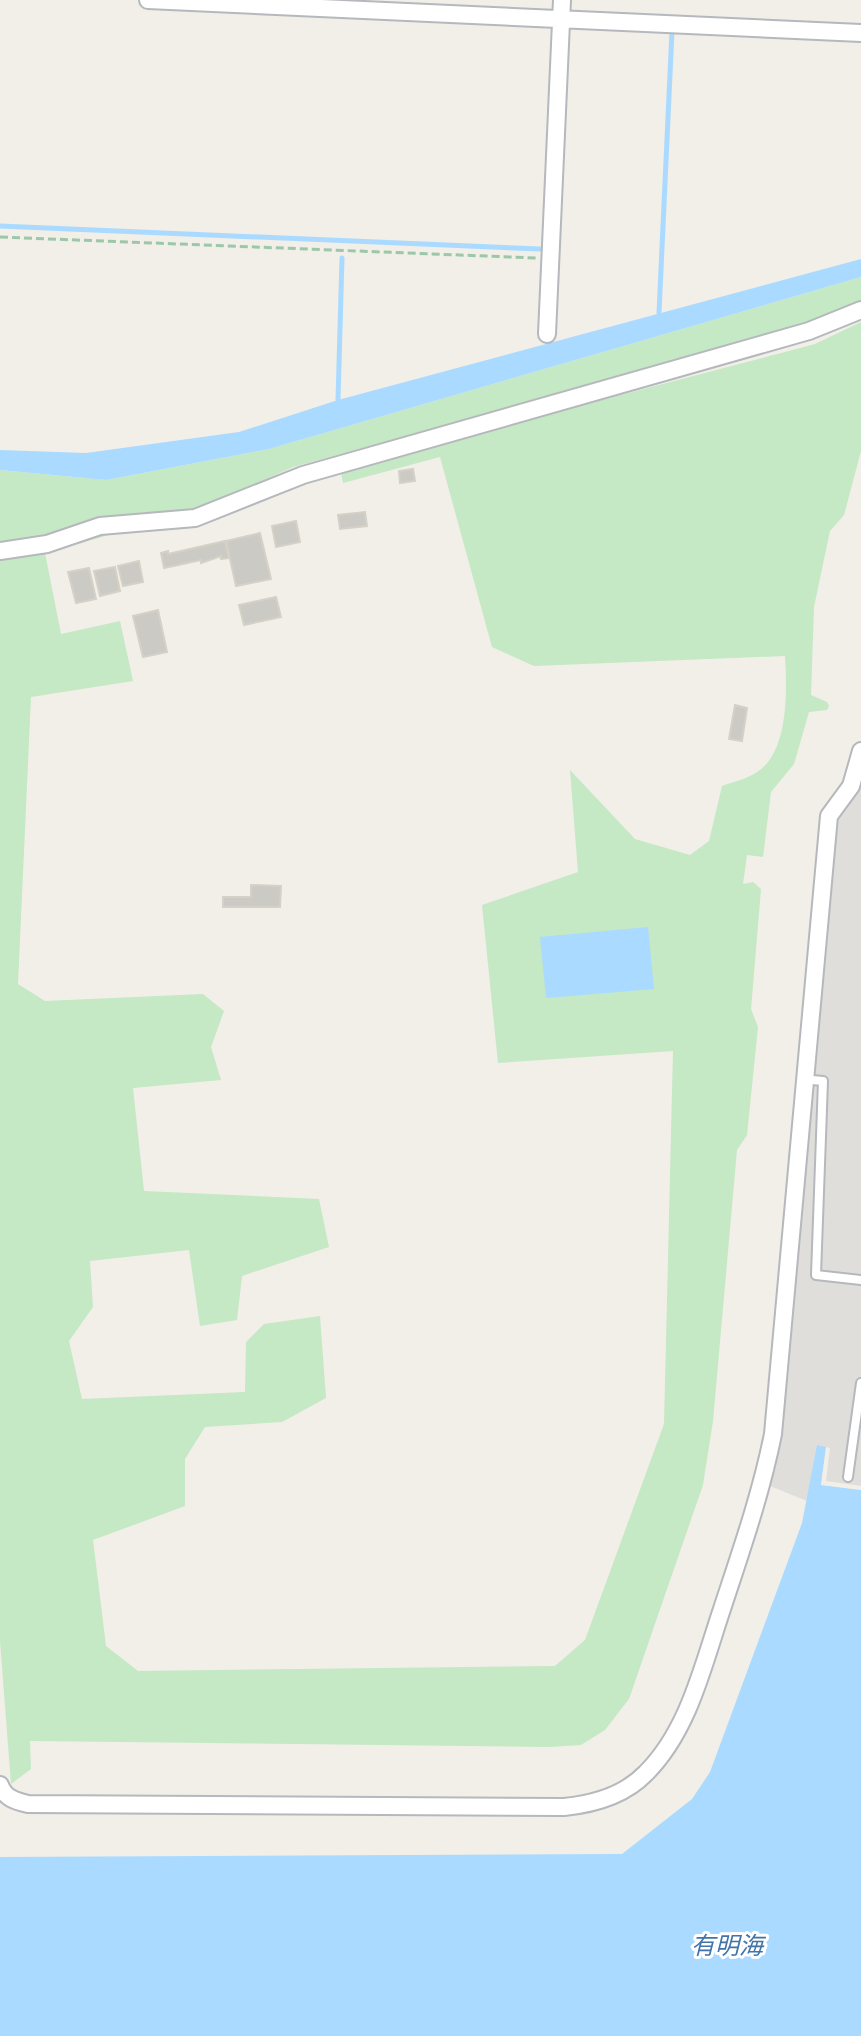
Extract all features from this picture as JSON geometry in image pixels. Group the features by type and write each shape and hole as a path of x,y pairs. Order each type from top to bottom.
{"street":[{"path":"148,0 861,33"},
{"path":"547,334 562,0"},
{"path":"0,551 47,544 100,526 195,518 303,475 809,331 861,310"},
{"path":"0,1785 2,1792 12,1800 28,1804 564,1807 604,1800 646,1773 671,1742 690,1703 763,1486 773,1434 829,816 851,786 861,751"}],"lane":[{"path":"812,1080 823,1081 816,1275 861,1280"},
{"path":"848,1477 861,1383"}],"path":[{"path":"0,237 551,258"}],"shaded area":[{"path":"861,777 861,1517 812,1503 770,1486 780,1434 836,817"}],"green space":[{"path":"861,277 861,304 804,327 293,467 193,511 187,526 109,535 45,553 61,634 120,621 133,681 31,697 18,984 45,1001 203,994 224,1011 211,1047 221,1080 133,1088 144,1191 319,1199 329,1247 242,1276 237,1320 200,1326 189,1250 90,1261 93,1307 69,1341 82,1399 245,1392 246,1342 264,1324 320,1316 326,1398 282,1422 205,1427 185,1459 185,1506 93,1540 106,1646 138,1671 555,1666 585,1640 664,1424 673,1051 498,1063 482,905 578,872 570,770 635,839 690,855 709,841 722,786 757,772 775,750 784,719 785,656 534,666 492,647 440,457 343,483 341,472 472,434 815,344 861,322 861,451 844,515 830,531 814,607 811,695 829,706 827,710 809,712 794,764 771,792 763,857 747,855 743,884 753,882 761,889 751,1009 758,1027 747,1135 737,1150 713,1421 703,1485 629,1699 605,1730 581,1745 30,1741 31,1769 11,1784 0,1641 0,470 106,480 269,449"}],"water":[{"path":"861,259 861,277 269,449 106,480 0,470 0,450 86,453 239,432 338,400"},
{"path":"648,927 654,989 546,998 540,937"},
{"name":"有明海","path":"817,1445 826,1447 821,1485 861,1490 861,2036 0,2036 0,1857 622,1854 692,1799 710,1772 802,1523"}],"pier":[{"path":"826,1447 830,1448 826,1481 861,1486 861,1490 821,1485"}],"building":[{"path":"413,469 415,481 400,483 399,471"},
{"path":"365,512 367,526 340,529 338,515"},
{"path":"296,521 300,542 276,547 272,526"},
{"path":"260,533 271,579 236,586 226,541"},
{"path":"225,541 229,558 221,559 221,556 201,563 201,560 164,568 161,553"},
{"path":"139,561 143,582 123,586 118,566"},
{"path":"115,567 120,591 100,596 94,571"},
{"path":"89,568 96,599 76,603 68,572"},
{"path":"276,597 281,617 244,625 239,605"},
{"path":"158,610 167,652 143,657 133,616"},
{"path":"735,705 747,708 742,741 729,739"},
{"path":"251,885 281,886 280,907 223,907 223,897 251,897"}],"waterway":[{"path":"659,313 672,31"},
{"path":"0,226 540,249"},
{"path":"338,400 342,258"}]}
